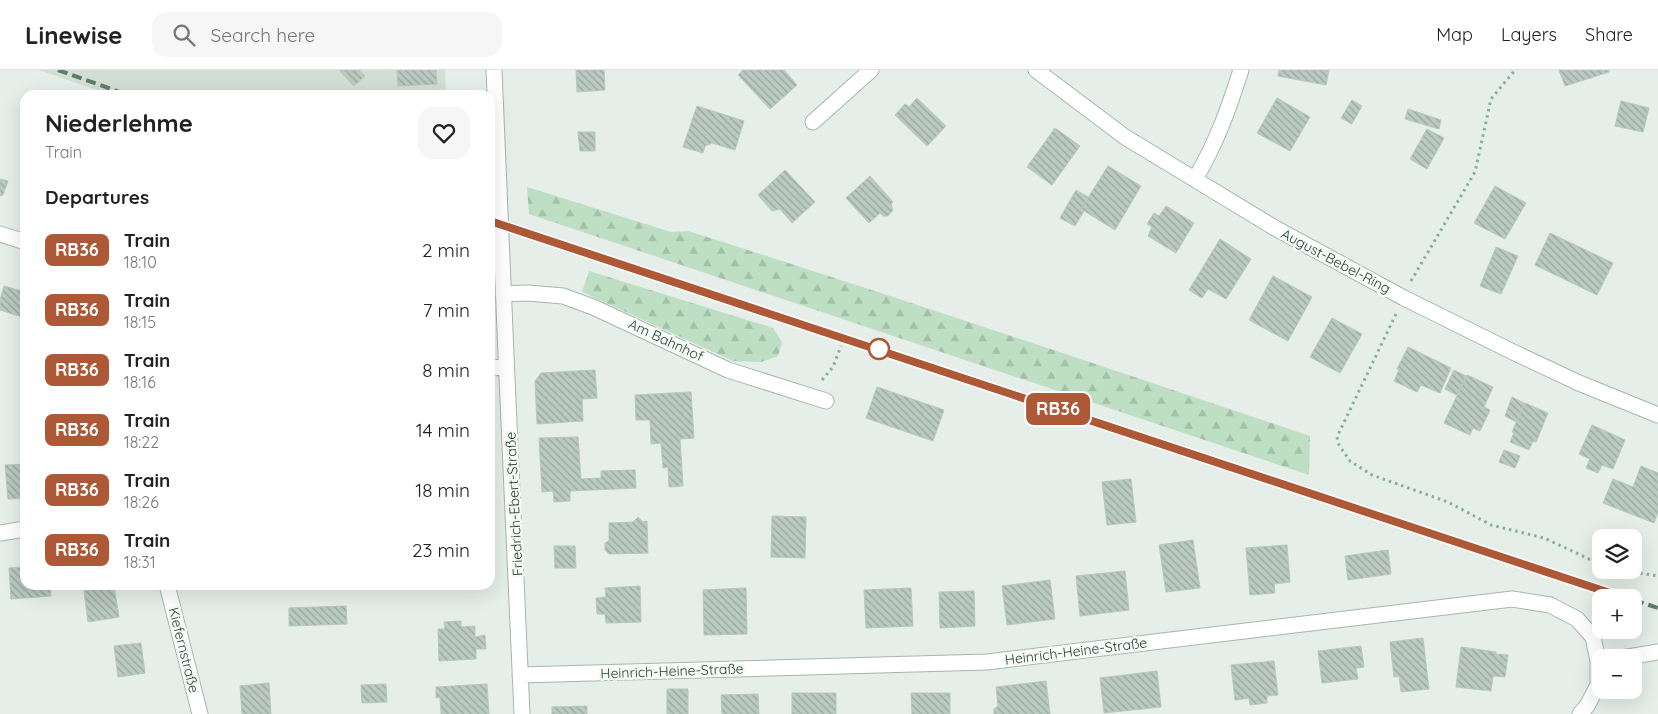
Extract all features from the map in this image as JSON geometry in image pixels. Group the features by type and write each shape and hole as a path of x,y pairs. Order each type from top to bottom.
{"street":[{"name":"Friedrich-Ebert-Straße","path":"494,70 495,90"},
{"path":"812,122 871,70"},
{"name":"August-Bebel-Ring","path":"1036,70 1125,137 1275,228 1404,298 1579,383 1658,415"},
{"path":"1195,179 1209,155 1224,122 1241,70"},
{"name":"Friedrich-Ebert-Straße","path":"495,95 522,714"},
{"path":"0,234 20,240"},
{"name":"Am Bahnhof","path":"503,294 528,293 563,296 593,306 728,370 826,401"},
{"path":"495,368 506,367"},
{"path":"3,531 20,530"},
{"name":"Kiefernstraße","path":"168,590 200,714"},
{"name":"Heinrich-Heine-Straße","path":"520,675 987,662 1512,599 1550,605 1577,619 1593,637 1596,649"},
{"path":"1642,655 1658,652"},
{"name":"Heinrich-Heine-Straße","path":"1580,714 1592,696"}],"path":[{"path":"1515,70 1490,99 1475,172 1414,274 1338,437 1340,446 1350,461 1372,474 1448,502 1491,525 1544,538 1592,560"},
{"path":"809,395 833,367 840,346"},
{"path":"1642,573 1658,576"}],"shaded area":[{"path":"39,70 445,70 446,90 97,90"}],"green space":[{"path":"527,187 671,232 688,231 1310,436 1309,475 529,214"},
{"path":"589,271 773,328 782,342 778,356 761,362 733,361 582,292"}],"building":[{"path":"339,70 359,70 365,76 354,86"},
{"path":"397,70 436,70 437,84 398,86"},
{"path":"576,70 604,70 605,90 577,92"},
{"path":"743,70 784,70 797,85 770,109 738,75"},
{"path":"1279,70 1329,70 1326,85 1278,76"},
{"path":"1559,70 1609,70 1609,72 1565,86"},
{"path":"917,98 946,126 927,146 895,115 905,104 909,107"},
{"path":"1277,98 1310,117 1290,151 1257,133"},
{"path":"1352,100 1362,106 1352,124 1341,118"},
{"path":"1621,101 1649,108 1643,132 1615,126"},
{"path":"697,106 744,121 735,150 712,143 705,146 703,153 683,147"},
{"path":"1408,109 1441,120 1439,129 1405,119"},
{"path":"1055,128 1080,146 1052,185 1027,167"},
{"path":"1427,129 1444,138 1427,169 1410,159"},
{"path":"578,132 595,132 595,151 580,151"},
{"path":"1108,166 1141,186 1115,230 1081,209"},
{"path":"785,170 815,202 792,223 780,209 772,211 758,195"},
{"path":"870,176 893,202 891,204 893,210 888,216 883,216 880,213 869,223 846,198"},
{"path":"0,179 8,181 3,195 0,196"},
{"path":"1495,186 1526,203 1505,239 1474,223"},
{"path":"1076,190 1088,197 1081,209 1084,211 1075,226 1060,218"},
{"path":"1166,206 1194,223 1176,253 1148,236 1152,227 1147,224 1154,213 1159,216"},
{"path":"1550,233 1613,263 1597,295 1535,265"},
{"path":"1220,239 1251,259 1226,299 1208,289 1202,298 1189,290"},
{"path":"1496,247 1518,256 1501,294 1480,286"},
{"path":"1273,276 1312,297 1288,341 1249,320"},
{"path":"4,286 20,291 20,316 0,310 0,300"},
{"path":"1332,318 1362,334 1340,373 1310,357"},
{"path":"1408,347 1451,368 1440,393 1421,385 1417,392 1394,381 1399,370 1397,369"},
{"path":"595,370 597,398 582,399 583,421 537,424 535,381 541,373"},
{"path":"1454,370 1466,376 1457,395 1445,389"},
{"path":"1467,375 1493,387 1484,407 1490,410 1480,431 1473,428 1470,435 1444,423"},
{"path":"877,387 944,410 933,441 866,418"},
{"path":"691,392 694,438 680,439 683,486 669,487 668,467 663,468 661,443 651,444 650,420 636,420 635,395"},
{"path":"1512,397 1524,403 1516,422 1505,416"},
{"path":"1525,403 1548,413 1536,442 1533,441 1529,450 1510,442 1514,433 1512,432"},
{"path":"1592,425 1625,440 1613,469 1602,465 1598,473 1586,468 1590,459 1579,454"},
{"path":"578,437 581,479 601,478 601,471 635,470 636,488 570,491 570,501 554,502 553,491 542,492 539,438"},
{"path":"1504,450 1520,456 1515,468 1499,462"},
{"path":"20,464 20,498 8,499 5,465"},
{"path":"1641,466 1658,473 1658,512 1654,523 1603,503 1613,479 1633,487"},
{"path":"1131,479 1136,522 1107,525 1102,482"},
{"path":"772,516 806,517 805,558 771,557"},
{"path":"638,517 643,522 647,521 648,553 609,554 605,550 605,543 609,541 609,523 633,522"},
{"path":"1193,540 1200,588 1166,592 1159,545"},
{"path":"1287,545 1290,582 1274,584 1275,593 1250,595 1246,548"},
{"path":"554,546 575,546 576,568 555,568"},
{"path":"1388,550 1391,574 1348,580 1345,556"},
{"path":"20,567 20,590 50,590 51,596 11,599 9,568"},
{"path":"1125,571 1129,610 1080,616 1076,576"},
{"path":"1050,580 1055,619 1007,625 1002,586"},
{"path":"640,586 641,622 606,623 605,614 597,614 596,598 606,597 605,588"},
{"path":"746,588 747,634 704,635 703,590"},
{"path":"911,588 913,626 866,628 864,590"},
{"path":"115,590 119,617 88,622 84,591"},
{"path":"974,591 975,626 940,628 939,592"},
{"path":"346,606 347,624 289,626 289,608"},
{"path":"461,621 461,627 475,626 475,637 485,635 486,649 476,649 476,659 439,661 438,629 445,629 444,622"},
{"path":"1423,638 1429,689 1401,692 1399,676 1394,677 1390,642"},
{"path":"141,643 145,673 118,677 114,646"},
{"path":"1361,646 1364,667 1356,668 1358,679 1322,683 1318,651"},
{"path":"1461,647 1508,655 1505,677 1493,676 1491,691 1456,687"},
{"path":"1274,661 1278,695 1267,696 1267,703 1250,705 1249,698 1235,700 1231,665"},
{"path":"1157,671 1161,707 1104,713 1100,678"},
{"path":"1046,681 1050,714 994,714 994,709 998,706 996,687"},
{"path":"269,683 271,714 242,714 240,686"},
{"path":"386,684 387,702 362,703 361,685"},
{"path":"487,684 489,714 441,714 440,697 436,698 436,687"},
{"path":"667,689 688,689 688,714 667,714"},
{"path":"792,693 836,693 836,714 792,714"},
{"path":"911,693 950,693 950,714 912,714"},
{"path":"758,694 759,714 722,714 721,695"},
{"path":"587,706 587,714 552,714 552,707"}],"railway":[{"path":"58,70 114,90"},
{"path":"495,223 1598,589"},
{"path":"1642,603 1658,608"}],"train":[{"name":"RB36","path":"495,223 1598,589"}]}
